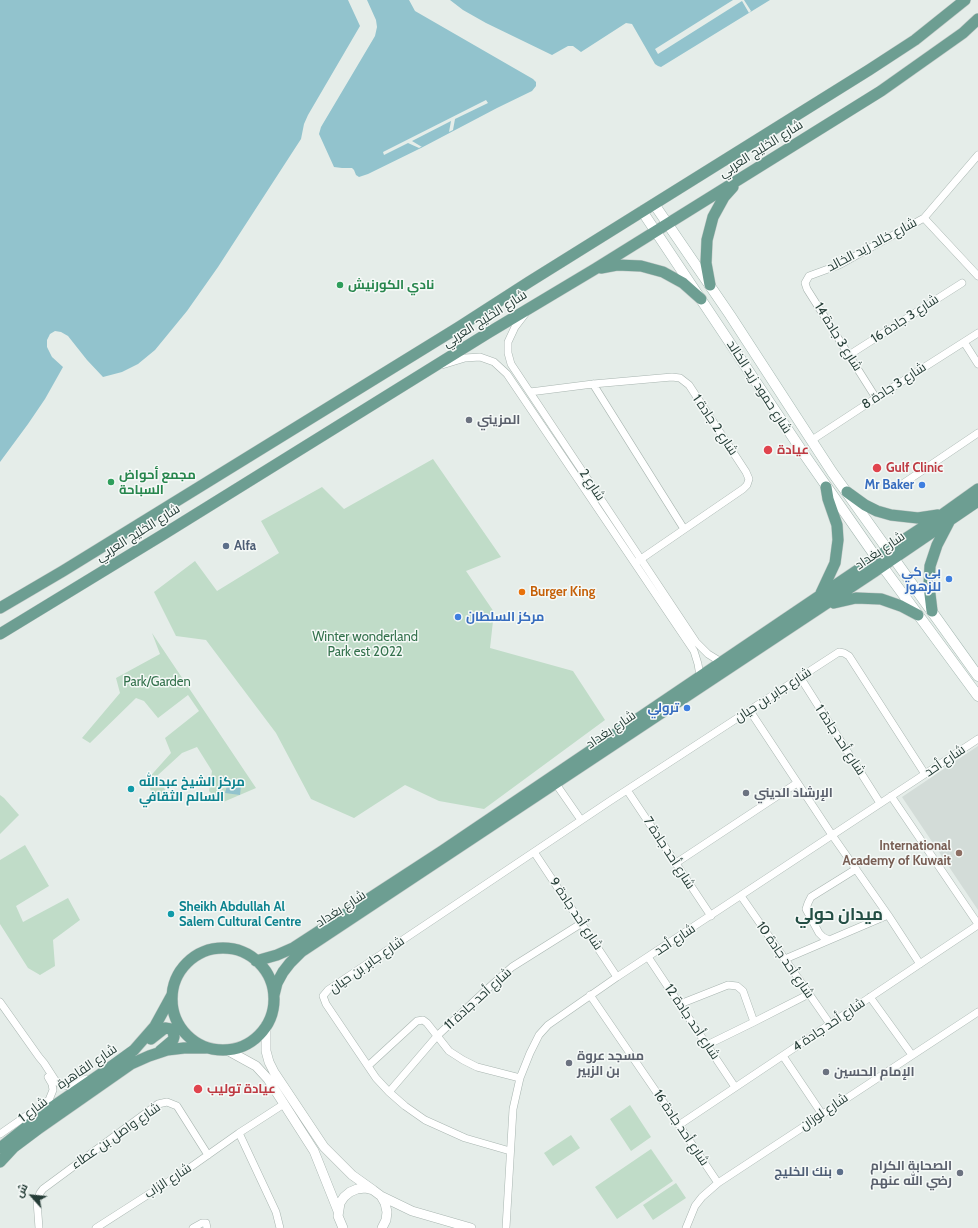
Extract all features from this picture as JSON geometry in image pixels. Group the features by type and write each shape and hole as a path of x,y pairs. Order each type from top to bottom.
{"main road":[{"name":"شارع الخليج العربي","path":"0,608 63,571 446,335 916,40 965,0"},
{"name":"شارع الخليج العربي","path":"0,634 540,301 595,269 881,91 963,33 978,19"},
{"path":"710,285 706,263 707,240 713,217 724,197 739,179"},
{"name":"شارع حمود زيد الخالد","path":"654,204 710,285 847,492 978,676"},
{"name":"شارع حمود زيد الخالد","path":"642,211 826,487 879,562 978,696"},
{"path":"595,269 617,265 641,266 663,272 683,283 701,299"},
{"path":"820,595 834,566 838,547 837,525 828,499 826,487"},
{"name":"شارع بغداد","path":"274,995 277,983 283,972 290,962 301,952 820,608 879,562 946,517 978,489"},
{"path":"847,492 871,508 891,515 918,518 946,517 930,566 929,586 932,612"},
{"name":"شارع بغداد","path":"946,517 978,501"},
{"name":"شارع بغداد","path":"256,960 277,955 293,948 442,851 820,595 879,562"},
{"path":"820,608 848,599 873,598 894,603 918,615"},
{"path":"228,949 242,952 256,960 266,972 274,995 272,1011 266,1025 256,1038 243,1046 227,1050 210,1048 196,1043 181,1028 173,1008 173,993 177,978 186,965 205,952 212,950 228,949"},
{"name":"شارع القاهرة","path":"2,1142 129,1055 148,1036 162,1015 173,993"},
{"path":"139,1045 148,1041 165,1028 171,1029 173,1031 173,1040 158,1053"},
{"name":"شارع القاهرة","path":"0,1162 14,1147 123,1069 158,1053 184,1048 210,1048"},
{"name":"شارع القاهرة","path":"0,1170 38,1129"}],"street":[{"name":"شارع خالد زيد الخالد","path":"809,276 839,265 924,218 978,155"},
{"path":"924,218 978,276"},
{"name":"شارع 3 جادة 14","path":"809,276 806,283 807,288 876,398"},
{"name":"شارع 3 جادة 16","path":"849,355 962,283"},
{"name":"شارع 2","path":"540,301 518,322 510,336 507,348 512,364 638,560 694,651 700,676"},
{"name":"شارع 3 جادة 8","path":"812,440 978,333"},
{"path":"964,342 978,364"},
{"name":"شارع 2","path":"436,366 470,357 480,357 490,359 507,374 696,642 708,654 721,662"},
{"name":"شارع 2 جادة 1","path":"531,394 593,384 672,377 683,380 689,385 746,472 749,480 746,487 638,560"},
{"path":"593,384 684,529"},
{"path":"526,401 531,394"},
{"path":"901,485 978,433"},
{"name":"شارع جابر بن حيان","path":"510,1151 465,1138 425,1120 405,1106 389,1092 376,1078 326,1004 324,996 328,990 581,820 836,654 842,652 847,654 924,774"},
{"name":"شارع أحد جادة 1","path":"800,677 880,803"},
{"path":"750,711 920,964"},
{"name":"شارع أحد","path":"506,1228 512,1109 520,1078 530,1053 539,1035 548,1025 617,977 978,739"},
{"path":"676,863 797,783"},
{"path":"556,784 581,820"},
{"name":"شارع أحد جادة 7","path":"627,790 711,916"},
{"path":"891,796 978,924"},
{"name":"شارع أحد جادة 9","path":"534,852 617,977"},
{"path":"829,940 819,933 806,909 808,903 811,897 856,869"},
{"name":"شارع أحد جادة 10","path":"741,896 830,1024"},
{"path":"785,959 888,915"},
{"name":"شارع أحد جادة 11","path":"389,1092 437,1036 512,967 582,923"},
{"name":"شارع أحد جادة 4","path":"679,1124 783,1056 978,924"},
{"name":"شارع أحد جادة 12","path":"648,957 735,1087"},
{"path":"680,1004 728,984 737,986 742,991 754,1022"},
{"path":"707,1045 809,994"},
{"name":"شارع أحد جادة 16","path":"590,995 718,1183"},
{"path":"870,997 912,1055"},
{"name":"شارع 1","path":"0,1002 55,1080 60,1084 66,1086 74,1085 105,1071"},
{"name":"شارع لوزان","path":"686,1228 690,1215 695,1206 702,1197 718,1183 978,1012"},
{"path":"368,1066 417,1021 423,1020 449,1051 462,1060 477,1067 520,1078"},
{"path":"266,1025 266,1051 269,1062 324,1148 352,1175 381,1196 412,1211 454,1226 471,1228"},
{"path":"227,1050 251,1062 260,1070 284,1104 314,1151 338,1211"},
{"path":"783,1056 822,1114"},
{"name":"شارع 1","path":"2,1142 51,1097 53,1087 40,1065 39,1057"},
{"name":"شارع واصل بن عطاء","path":"39,1228 38,1201 40,1193 43,1189 158,1104 167,1102 178,1106 208,1155"},
{"name":"شارع الزاب","path":"96,1228 284,1104"},
{"path":"239,1133 276,1212 280,1228"},
{"path":"342,1228 338,1211 344,1196 357,1189 365,1188 373,1190"},
{"path":"381,1196 385,1203 387,1212 386,1220 382,1228"},
{"path":"193,1228 206,1223 207,1228"}],"shaded area":[{"name":"International Academy of Kuwait","path":"978,746 978,910 902,797"}],"green space":[{"name":"Winter wonderland Park est 2022","path":"433,459 501,557 466,571 494,612 490,648 573,671 605,720 484,809 439,801 405,785 354,818 311,799 276,733 206,640 176,636 154,592 195,561 217,591 279,553 261,521 322,487 344,509"},
{"name":"Park/Garden","path":"152,633 256,788 221,803 209,791 212,771 197,747 182,753 158,775 167,794 156,800 146,781 171,753 165,738 199,711 188,695 158,718 144,701 136,698 90,743 82,738 120,693 116,678 160,654"},
{"path":"0,795 19,815 0,834"},
{"path":"25,845 49,886 16,906 23,922 68,898 80,920 53,940 55,966 40,975 28,968 0,924 0,860"},
{"path":"630,1105 651,1137 631,1151 610,1119"},
{"path":"571,1135 580,1148 553,1166 544,1153"},
{"path":"651,1149 673,1181 617,1219 595,1187"},
{"path":"676,1183 686,1198 653,1220 643,1205"}],"water":[{"path":"0,0 348,0 360,26 308,115 304,124 301,139 218,267 187,311 155,350 138,364 122,372 103,377 68,336 61,332 55,331 50,334 47,340 47,347 52,357 63,367 45,399 0,462"},
{"path":"367,0 409,0 415,11 533,79 536,82 536,86 532,91 368,174 359,177 352,168 334,167 319,134 321,127 375,36 377,27 376,20"},
{"path":"450,0 770,0 661,67 655,64 632,24 626,23 581,52 573,46 568,46 552,55 486,23 463,10"},
{"path":"235,780 241,786 240,795 225,793 228,782"}],"pier":[{"path":"733,0 744,0 751,11 749,13 742,1 658,54 655,49"},
{"path":"486,100 488,103 455,119 453,130 449,132 451,121 412,141 422,147 419,148 408,143 384,155 383,152"}],"place":[{"name":"نادي الكورنيش","path":"340,285"},
{"name":"المزيني","path":"469,420"},
{"name":"عيادة","path":"768,450"},
{"name":"Gulf Clinic","path":"877,468"},
{"name":"مجمع أحواض السباحة","path":"111,482"},
{"name":"Mr Baker","path":"922,485"},
{"name":"Alfa","path":"226,546"},
{"name":"بي كي للزهور","path":"949,579"},
{"name":"Burger King","path":"522,592"},
{"name":"مركز السلطان","path":"458,617"},
{"name":"ترولي","path":"687,708"},
{"name":"مركز الشيخ عبدالله السالم الثقافي","path":"131,789"},
{"name":"الإرشاد الديني","path":"746,793"},
{"name":"International Academy of Kuwait","path":"959,853"},
{"name":"Sheikh Abdullah Al Salem Cultural Centre","path":"171,914"},
{"name":"مسجد عروة بن الزبير","path":"569,1063"},
{"name":"الإمام الحسين","path":"826,1072"},
{"name":"عيادة توليب","path":"198,1089"},
{"name":"بنك الخليج","path":"840,1172"},
{"name":"الصحابة الكرام رضي الله عنهم","path":"960,1173"}],"district":[{"name":"ميدان حولي","path":"839,915"}]}
